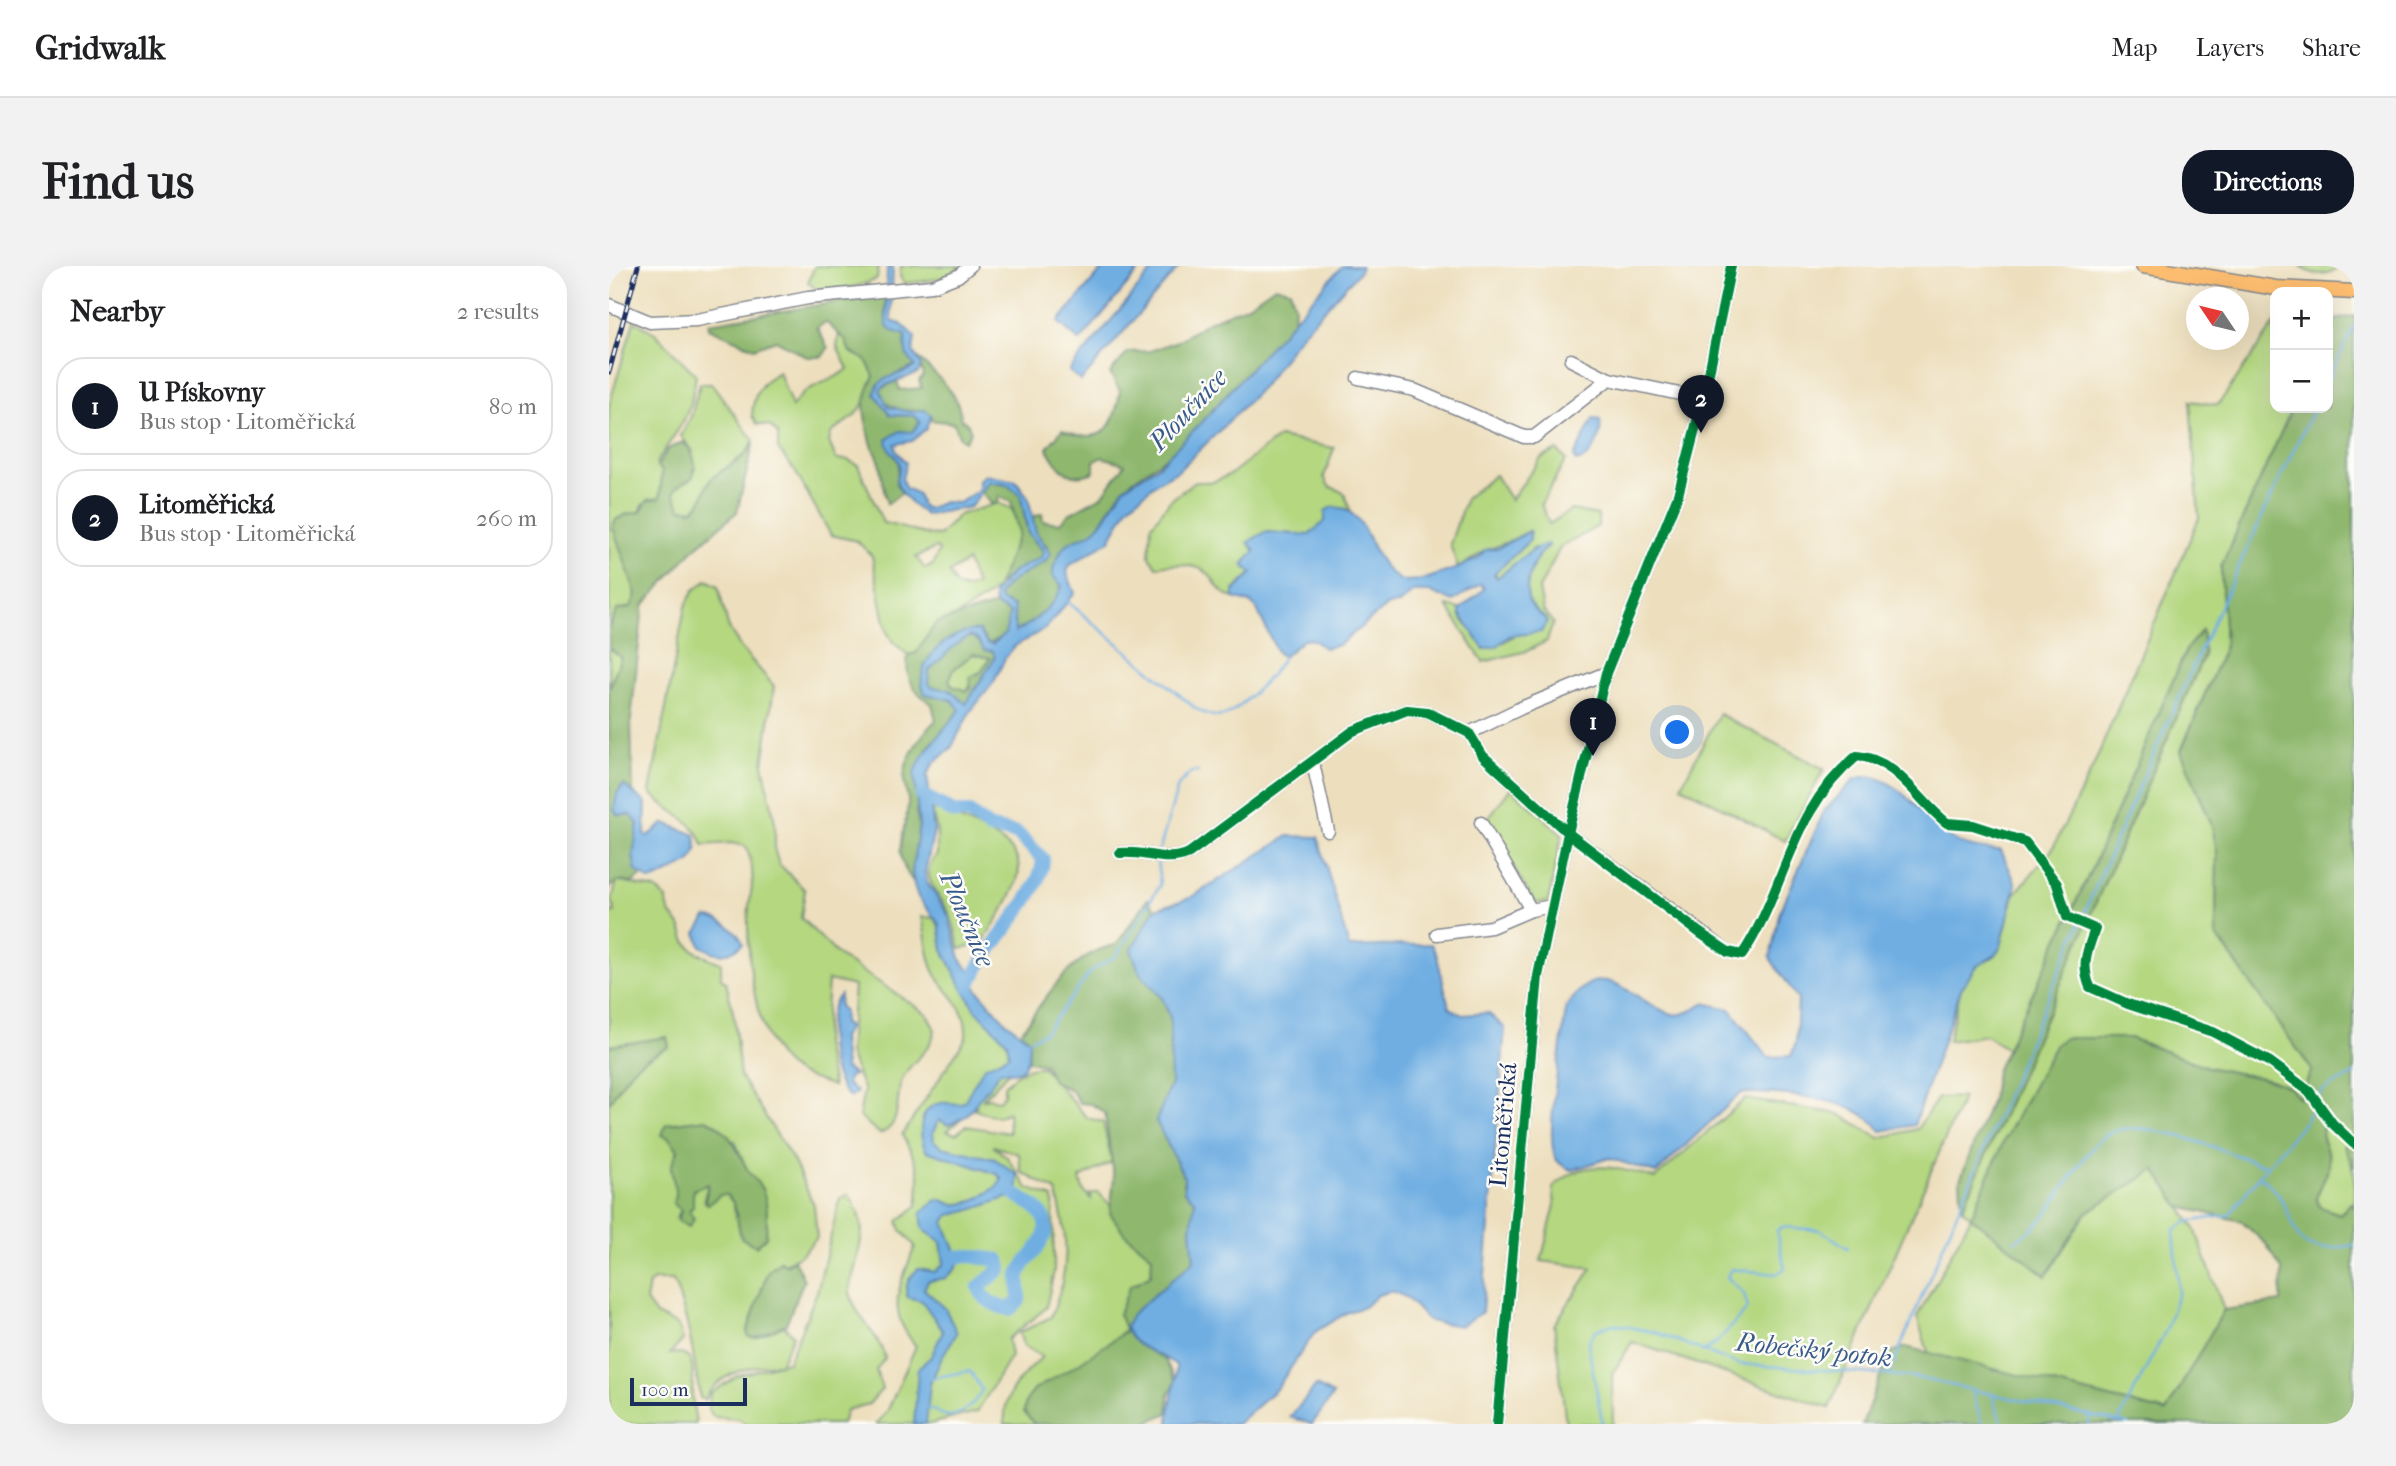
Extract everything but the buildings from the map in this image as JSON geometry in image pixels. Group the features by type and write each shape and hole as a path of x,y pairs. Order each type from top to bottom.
{"main road":[{"path":"2143,266 2276,288 2354,292"}],"street":[{"path":"609,305 650,323 668,322 808,298 942,284 970,266"},
{"name":"Litoměřická","path":"1497,1424 1538,976 1552,906 1606,673 1678,495 1703,400 1731,266"},
{"path":"1571,360 1609,379 1703,400"},
{"path":"1358,378 1414,390 1524,437 1534,437 1609,379"},
{"path":"1469,733 1606,673"},
{"path":"1120,853 1148,853 1172,859 1189,853 1353,731 1406,710 1427,712 1469,733 1483,756 1567,833 1728,952"},
{"path":"1313,763 1328,831"},
{"path":"1481,823 1531,910"},
{"path":"1437,934 1491,928 1531,910 1552,906"}],"green space":[{"path":"815,266 879,266 877,279 858,286 818,291 808,282"},
{"path":"901,266 960,266 942,277 904,283 900,277"},
{"path":"2301,266 2341,266 2320,274 2305,270"},
{"path":"1275,286 1290,290 1295,306 1294,322 1177,448 1126,486 1091,533 1063,548 1058,562 1061,585 1056,598 1035,619 1014,632 1014,607 1001,601 999,595 1010,582 1047,561 1048,547 1036,535 1032,517 1042,514 1043,521 1061,523 1069,514 1102,496 1125,464 1102,457 1094,461 1094,472 1085,475 1071,474 1055,462 1047,448 1062,430 1088,436 1097,435 1110,425 1120,391 1110,373 1128,352 1150,351 1178,341 1208,322 1248,305"},
{"path":"886,294 887,320 892,328 905,335 906,350 915,366 885,379 875,394 890,415 915,416 920,422 912,432 898,432 889,438 893,454 899,461 896,484 902,493 887,504 878,456 865,418 866,395 874,376 866,360 850,352 845,340 826,322 817,328 828,348 822,357 807,357 776,340 754,348 709,328 709,323"},
{"path":"2354,316 2354,1170 2344,1145 2346,1140 2323,1116 2322,1139 2329,1156 2329,1168 2316,1198 2320,1207 2340,1214 2351,1203 2354,1204 2354,1424 1862,1424 1889,1353 1906,1347 2166,1412 2224,1310 2281,1302 2282,1270 2266,1244 2241,1221 2180,1207 2155,1170 2086,1213 2046,1276 1971,1217 2005,1138 2056,1044 2065,1038 2130,1038 2207,1067 2271,1080 2291,1088 2299,1098 2312,1070 2216,935 2217,852 2212,825 2181,751 2225,646 2221,567 2290,413 2333,413 2333,321"},
{"path":"634,321 655,333 696,375 691,404 683,422 656,463 662,471 660,498 643,504 640,512 622,517 619,539 636,594 631,607 617,610 609,628 609,405"},
{"path":"2270,330 2270,413 2290,413 2221,567 2225,646 2181,751 2212,825 2217,852 2216,935 2312,1070 2299,1098 2271,1080 2207,1067 2130,1038 1971,1216 2046,1276 2086,1213 2155,1169 2195,1229 2224,1310 2167,1412 1929,1355 1917,1317 1971,1217 1962,1209 2204,655 2202,631 2187,648 2092,868 2007,1049 1986,1035 1948,1041 1961,989 1977,966 1996,955 2001,946 2014,895 2052,850 2093,767 2199,518 2190,401 2218,405"},
{"path":"839,333 882,360 872,393 855,415 831,433 829,442 836,459 848,460 858,465 883,523 939,536 959,515 998,503 1012,509 1019,533 998,585 991,594 957,616 936,623 916,653 908,655 893,642 887,632 872,556 857,541 831,535 795,471 778,449 778,434 770,426 757,424 752,416 759,390 779,372 792,407 811,388 848,369 837,347","holes":["936,548 939,550 933,565 925,569 916,557","967,561 976,585 965,589 956,586 949,573"]},
{"path":"917,357 956,400 961,419 968,424 971,432 965,441 960,438 954,423 931,420 931,415 921,410 903,411 885,403 879,389 897,381 900,390 922,388 919,381 923,375"},
{"path":"700,384 712,384 754,441 741,458 712,478 701,502 693,510 680,508 674,493 693,451 681,436 691,417"},
{"path":"1279,437 1334,448 1324,477 1329,486 1344,493 1350,510 1343,508 1325,512 1325,521 1309,535 1265,532 1249,544 1255,551 1245,562 1245,568 1253,573 1234,590 1234,598 1223,592 1202,569 1182,565 1157,567 1149,556 1151,526 1170,501 1194,482 1213,482 1231,474"},
{"path":"754,441 737,512 692,551 643,606 631,720 633,793 621,787 614,809 618,815 631,815 637,820 634,863 642,876 632,883 617,881 609,888 609,689 621,657 609,648 609,628 617,610 631,607 636,594 613,528 615,520 640,512 648,500 660,498 662,471 657,466 668,449 683,442 692,454 695,467 693,477 677,487 674,493 680,508 692,510 703,498 712,478 741,458"},
{"path":"1557,450 1566,460 1541,504 1549,524 1571,510 1598,515 1598,526 1560,548 1539,589 1543,610 1553,623 1547,641 1527,651 1483,662 1447,606 1460,609 1464,622 1475,632 1502,643 1545,618 1530,604 1527,588 1534,563 1548,548 1534,548 1521,562 1497,578 1495,572 1530,540 1528,531 1483,552 1458,568 1450,544 1466,498 1495,475 1511,500 1541,458"},
{"path":"990,482 1007,485 1020,493 1028,533 1044,552 1040,558 1014,571 998,585 1019,533 1011,502 999,496 998,503 991,504 982,492"},
{"path":"707,580 718,586 728,626 741,648 774,686 763,764 775,823 775,852 779,864 805,890 801,918 839,956 927,1014 935,1030 929,1046 902,1080 892,1124 880,1134 859,1116 864,1091 849,1053 854,986 828,980 824,1044 833,1086 793,1070 780,1058 770,1042 752,982 748,914 753,879 746,846 731,843 703,845 687,821 650,792 685,607 694,590"},
{"path":"995,605 1010,613 1006,634 989,644 979,631 937,649 924,666 928,695 952,700 960,710 927,749 916,812 919,825 912,871 914,883 906,872 900,853 908,805 905,770 915,746 936,720 932,704 911,683 907,670 908,655 916,653 936,623"},
{"path":"2202,630 2204,654 1962,1210 1960,1180 1992,1097 1996,1071 2092,868 2187,648"},
{"path":"970,636 978,640 984,650 994,651 996,657 966,704 947,690 931,687 928,682 929,670 963,639","holes":["973,654 990,658 981,672 970,677 971,688 967,691 952,686 949,680 954,669"]},
{"path":"609,648 621,657 609,689"},
{"path":"973,654 990,658 981,672 976,674 967,691 952,686 949,680 954,669"},
{"path":"1719,714 1824,769 1785,841 1681,786"},
{"path":"1511,788 1562,834 1548,902 1535,903 1485,822"},
{"path":"938,810 993,835 1009,847 1017,859 1019,873 1013,892 1000,915 981,944 960,949 951,917 929,875 929,869 937,855 937,831 932,811"},
{"path":"617,881 655,889 667,899 670,912 681,926 691,948 721,963 721,978 726,982 734,1017 740,1076 794,1162 814,1205 817,1238 800,1256 768,1271 747,1332 771,1331 784,1326 793,1335 780,1364 788,1362 817,1292 840,1199 849,1195 859,1216 862,1232 850,1293 857,1311 878,1341 885,1358 876,1370 882,1389 869,1404 846,1410 842,1424 745,1424 739,1419 714,1417 708,1409 710,1394 736,1376 779,1364 746,1368 736,1372 710,1390 704,1400 700,1398 687,1323 679,1294 673,1280 654,1280 649,1284 646,1301 656,1315 678,1325 683,1340 670,1354 679,1354 690,1360 696,1424 609,1424 609,1103 633,1069 668,1047 632,1043 609,1046 609,925 610,912 615,912 612,900","holes":["669,1138 735,1141 748,1173 761,1188 735,1217 734,1204 727,1195 720,1195 708,1204 704,1199 708,1184 693,1190 689,1210 677,1217 681,1210 671,1169 678,1150"]},
{"path":"1148,899 1155,909 1131,950 1139,971 1162,998 1170,1017 1171,1084 1156,1121 1184,1177 1183,1185 1195,1201 1191,1229 1195,1261 1133,1313 1131,1338 1165,1360 1176,1382 1169,1394 1168,1413 1143,1424 1034,1424 1024,1412 1026,1401 1035,1389 1126,1331 1119,1314 1130,1286 1151,1275 1152,1256 1124,1233 1110,1213 1114,1178 1105,1113 1091,1104 1080,1103 1071,1090 1053,1081 1045,1064 1028,1061 1029,1040 1021,1032 1050,992 1073,967 1100,949 1116,945"},
{"path":"922,917 935,918 942,933 943,950 1009,1045 1008,1072 982,1100 999,1100 1004,1095 1004,1085 1018,1074 1026,1069 1043,1067 1087,1118 1103,1122 1112,1162 1080,1178 1083,1190 1091,1199 1090,1194 1098,1192 1115,1210 1163,1245 1155,1280 1126,1328 1108,1347 1058,1424 1005,1424 1007,1403 1014,1386 1042,1357 1024,1346 1019,1333 1051,1317 1062,1285 1065,1239 1056,1191 1021,1172 1019,1154 993,1146 1007,1157 1028,1188 1053,1198 1054,1271 1046,1308 1008,1339 1011,1356 977,1412 930,1424 876,1424 887,1412 916,1346 906,1333 898,1309 900,1286 915,1246 901,1230 898,1221 917,1206 919,1184 916,1161 902,1135 966,1038 964,1016 934,971","holes":["977,1105 975,1110 998,1117 1008,1112 1009,1133 966,1126 956,1134 947,1131"]},
{"path":"667,1037 669,1047 633,1069 609,1103 609,1046"},
{"path":"1963,1097 1829,1408 1632,1342 1612,1374 1613,1424 1566,1424 1554,1325 1592,1268 1541,1261 1555,1205 1553,1188 1565,1178 1589,1168 1601,1167 1655,1178 1745,1099 1839,1114 1880,1138 1917,1129 1938,1098"},
{"path":"2323,1115 2346,1140 2354,1170 2354,1204 2351,1203 2340,1214 2320,1207 2315,1198 2329,1168 2329,1156 2322,1139"},
{"path":"706,1119 731,1140 748,1172 764,1193 767,1212 766,1237 756,1246 741,1238 734,1204 727,1195 720,1195 708,1204 705,1202 708,1184 693,1190 693,1207 689,1210 694,1219 689,1227 678,1221 681,1210 673,1203 676,1196 671,1167 678,1150 669,1138 662,1135 666,1124"},
{"path":"794,1260 804,1280 786,1324 756,1338 749,1337 747,1332 768,1271 780,1261 786,1265"}],"water":[{"path":"887,266 893,266 891,321 901,324 915,337 913,351 921,365 918,373 886,385 880,390 888,407 911,412 925,410 931,415 926,429 912,441 895,444 896,451 906,463 902,479 905,488 918,494 921,505 927,509 944,502 959,503 979,490 979,480 985,475 1016,481 1028,497 1036,532 1051,554 1040,565 1011,582 999,595 1001,601 1014,607 1015,632 1043,613 1059,593 1062,586 1053,576 1053,568 1062,549 1070,542 1090,534 1103,521 1124,488 1158,466 1202,422 1342,266 1361,266 1359,272 1300,336 1264,385 1178,471 1158,482 1128,507 1110,540 1069,566 1067,573 1075,593 1046,628 1015,646 1005,658 994,682 970,712 951,748 934,763 927,775 934,831 925,872 927,882 948,914 960,958 973,976 977,989 1005,1021 1029,1040 1027,1060 1022,1069 1001,1071 966,1116 948,1125 939,1120 933,1132 934,1141 942,1147 995,1159 1018,1175 1018,1191 1015,1196 949,1215 944,1222 958,1257 957,1268 946,1278 928,1281 924,1289 945,1308 957,1333 930,1384 926,1424 914,1424 918,1368 931,1357 943,1331 922,1301 907,1297 906,1289 910,1278 918,1269 935,1272 944,1264 941,1242 923,1229 921,1213 938,1199 954,1204 974,1200 988,1193 1002,1179 997,1174 926,1151 922,1122 924,1115 933,1106 964,1102 984,1067 1009,1055 1007,1042 975,1009 962,987 943,950 939,924 918,897 914,885 912,871 919,825 914,774 923,755 960,710 952,700 925,694 923,672 935,650 956,636 979,631 987,643 993,644 1005,634 1010,613 995,605 994,593 1014,571 1040,558 1044,552 1028,533 1020,494 1007,485 989,482 970,507 926,515 904,495 896,479 898,461 890,450 887,439 900,431 912,432 920,422 915,416 890,415 875,394 881,382 915,366 906,354 905,335 892,331 886,324","holes":["970,636 978,640 984,650 993,651 995,657 966,704 950,690 932,687 928,682 929,670 963,640"]},
{"path":"1105,266 1143,266 1080,341 1058,322"},
{"path":"1156,266 1180,266 1081,381 1069,371"},
{"path":"1593,419 1600,420 1598,440 1587,456 1576,462 1574,456"},
{"path":"1332,507 1355,516 1381,562 1402,581 1422,580 1458,568 1478,558 1485,550 1498,548 1530,531 1530,540 1494,574 1497,578 1529,553 1548,544 1531,570 1527,587 1530,604 1547,622 1541,632 1510,636 1497,646 1484,649 1460,614 1460,609 1484,589 1481,584 1453,601 1429,592 1413,592 1399,604 1388,605 1339,645 1324,648 1313,640 1304,639 1283,657 1277,652 1257,609 1251,603 1234,598 1234,591 1252,573 1243,565 1255,551 1248,542 1265,532 1309,535 1325,521 1325,511"},
{"path":"1868,776 1891,784 1940,830 1956,841 1974,848 2001,850 2016,884 2001,946 1996,955 1977,966 1961,989 1914,1125 1881,1131 1870,1119 1837,1104 1797,1096 1741,1093 1656,1173 1609,1158 1572,1170 1560,1164 1554,1153 1552,1124 1566,1008 1579,991 1592,982 1617,984 1658,1008 1677,1015 1703,1003 1730,1009 1768,1057 1791,1056 1796,1042 1798,999 1770,958 1779,914 1824,811 1855,779"},
{"path":"624,785 646,803 645,834 648,836 665,823 695,835 697,850 690,862 650,881 636,871 633,855 638,824 631,815 618,815 614,810 617,793"},
{"path":"1288,836 1318,837 1349,947 1431,944 1437,956 1449,1007 1462,1015 1488,1013 1505,1028 1482,1312 1461,1326 1428,1321 1406,1297 1391,1291 1378,1295 1364,1307 1348,1312 1315,1332 1277,1388 1237,1424 1169,1424 1176,1365 1139,1345 1128,1334 1126,1326 1133,1313 1194,1261 1191,1229 1195,1201 1184,1191 1184,1177 1156,1121 1171,1084 1170,1017 1162,998 1139,971 1131,950 1155,909 1190,898"},
{"path":"706,918 728,926 743,944 722,954 701,946 696,933"},
{"path":"840,995 839,1006 844,1012 843,1024 849,1027 842,1038 845,1068 854,1075 848,1077 847,1084 857,1092 850,1097 842,1089 836,1076 829,1046 830,1015"},
{"path":"1316,1386 1333,1395 1312,1424 1290,1417"}],"waterway":[{"path":"2333,370 2354,326"},
{"path":"1889,1374 2148,767 2312,413"},
{"path":"1068,602 1195,708 1212,716 1222,716 1237,708 1265,681 1283,657"},
{"path":"1159,852 1178,786 1191,772 1198,772"},
{"name":"Ploučnice","path":"922,795 955,813 969,813 990,828 1017,833 1043,859 1033,889 987,954 969,986"},
{"path":"1027,1041 1045,1032 1092,970 1116,956 1160,885 1157,860"},
{"path":"2259,1176 2305,1121 2322,1091 2354,1074"},
{"path":"2014,1241 2032,1230 2045,1216 2096,1144 2108,1134 2123,1129 2163,1132 2267,1166"},
{"path":"2118,1422 2166,1330 2179,1291 2174,1231 2186,1222 2229,1215 2259,1176 2284,1204 2301,1240 2312,1246 2328,1248 2354,1245"},
{"path":"952,1257 970,1256 999,1260 1001,1269 979,1287 981,1292 995,1305 1005,1308 1010,1309 1019,1301 1019,1274 1044,1238 1046,1229 1038,1210 1008,1187"},
{"path":"1703,1352 1718,1341 1748,1308 1744,1294 1727,1277 1731,1269 1776,1274 1785,1269 1777,1231 1781,1227 1820,1230 1848,1248"},
{"name":"Robečský potok","path":"1600,1424 1602,1421 1588,1343 1596,1330 1613,1324 1654,1332 1738,1364 1914,1377 2128,1424"},
{"path":"927,1408 944,1415 955,1415 971,1405 982,1390 970,1371 931,1378"},
{"path":"1972,1390 1982,1424"},
{"path":"1992,1394 2002,1424"},
{"name":"Robečský potok","path":"2089,1413 2089,1424"}],"railway":[{"path":"609,372 638,266"}],"cycle path":[{"path":"1497,1424 1538,976 1606,673 1678,495 1706,387 1731,266"},
{"path":"1120,853 1164,857 1189,853 1353,731 1407,710 1427,712 1469,733 1483,756 1568,833 1700,933 1728,952 1742,955 1757,930 1791,851 1817,801 1835,777 1857,756 1871,759 1884,765 1906,782 1947,823 1973,825 2025,842 2057,884 2067,917 2095,929 2086,965 2090,987 2128,1004 2213,1032 2270,1062 2309,1091 2332,1123 2354,1144"}],"place":[{"name":"Litoměřická","path":"1701,433"},
{"name":"U Pískovny","path":"1593,756"}]}
